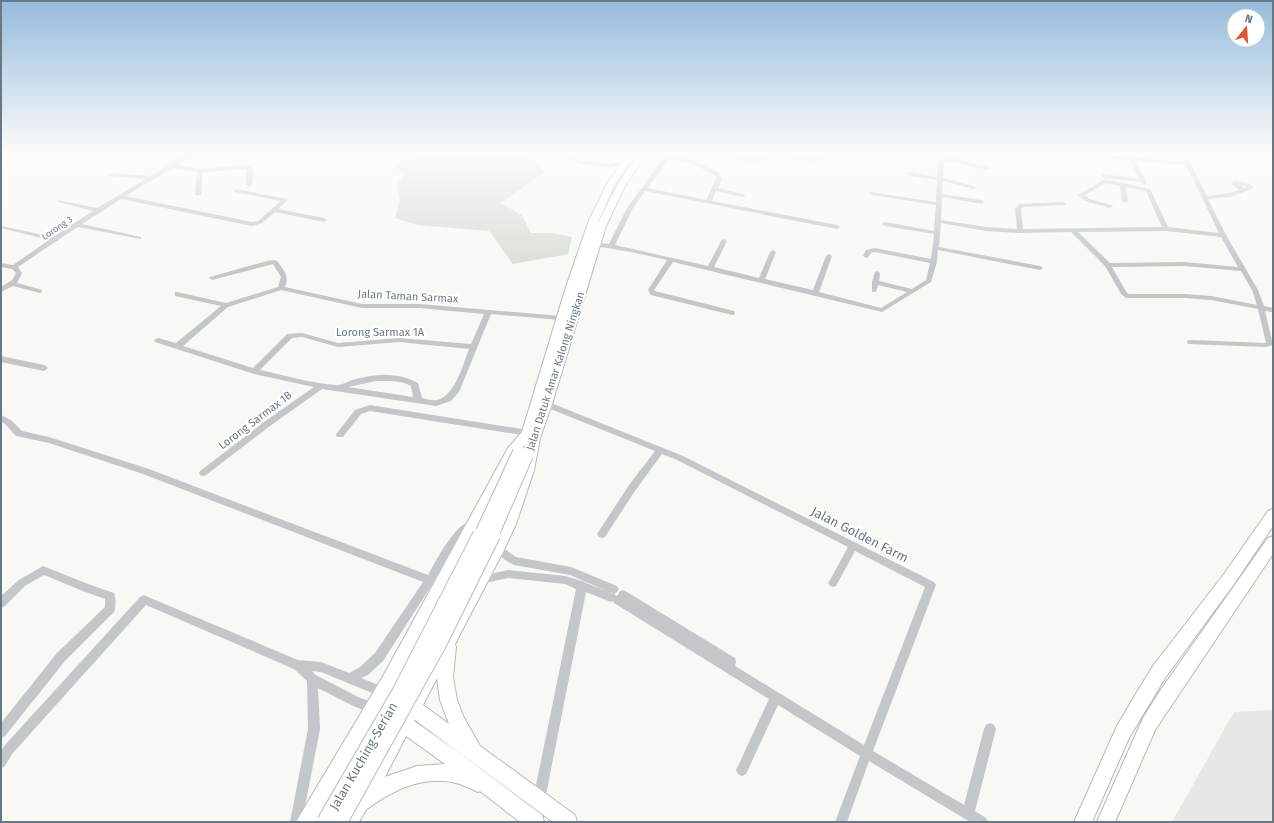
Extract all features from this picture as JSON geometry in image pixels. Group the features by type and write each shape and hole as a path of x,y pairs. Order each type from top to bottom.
{"highway":[{"name":"Jalan Datuk Amar Kalong Ningkan","path":"531,435 561,318 594,220 608,191"},
{"name":"Jalan Datuk Amar Kalong Ningkan","path":"412,703 495,532 523,453 546,404 594,247 612,200 617,191"},
{"path":"305,822 320,800 374,708 512,451 531,435"},
{"path":"352,815 394,742 415,723 412,703 450,638 498,548 509,524 528,470 531,435"},
{"path":"1083,822 1123,732 1159,672 1229,579 1273,515"},
{"path":"1106,822 1149,724 1273,542"},
{"path":"450,638 445,664 446,696 456,722 475,753"},
{"path":"406,650 411,663 418,669 430,667 436,663"},
{"path":"382,692 412,703 475,753 568,822"},
{"name":"Jalan Kuching-Serian","path":"325,822 412,703"},
{"name":"Jalan Kuching-Serian","path":"339,822 412,703"},
{"path":"374,708 409,727 535,822"},
{"path":"363,726 372,722 383,724 392,733 394,742"},
{"path":"352,815 370,796 383,787 398,780 417,775 451,773 492,789"}],"street":[{"name":"Lorong 3","path":"14,267 79,225 98,210 128,191"},
{"path":"119,197 252,224 260,222 285,200 239,191"},
{"path":"608,247 630,208 642,191"},
{"path":"656,191 837,228"},
{"path":"708,202 713,191"},
{"path":"726,191 743,195"},
{"path":"1088,191 1082,195 1086,200 1110,206"},
{"path":"1124,191 1125,201"},
{"path":"1149,191 1166,229"},
{"path":"1191,342 1270,344 1261,307 1255,290 1223,235 1201,191"},
{"path":"1204,198 1230,195 1239,191"},
{"path":"872,193 939,204"},
{"path":"594,247 608,247 671,259 882,310 928,283 936,248 940,194 981,202"},
{"path":"60,201 98,210"},
{"path":"1020,232 1018,209 1022,206 1063,204"},
{"path":"274,210 324,220"},
{"path":"939,221 986,229 1020,232 1166,229 1223,235"},
{"path":"885,224 938,233"},
{"path":"79,225 139,238"},
{"path":"3,227 56,240"},
{"path":"1074,232 1108,265 1124,294 1132,297 1185,296 1211,298 1273,310"},
{"path":"710,269 724,241"},
{"path":"936,248 1040,268"},
{"path":"866,256 868,251 875,250 934,262"},
{"path":"761,280 772,252"},
{"path":"816,293 829,256"},
{"path":"671,259 651,290 653,294 732,313"},
{"path":"212,278 269,262 275,262 285,277 285,281 281,288"},
{"path":"1108,265 1184,264 1243,269"},
{"path":"1,265 14,267 19,273 18,277 12,284 1,289"},
{"path":"874,291 877,273"},
{"path":"875,282 914,291"},
{"path":"12,284 40,291"},
{"name":"Jalan Taman Sarmax","path":"178,346 226,305 281,288 362,306 419,306 561,318"},
{"path":"177,294 226,305"},
{"path":"158,340 254,372 321,386 436,403 442,402 452,395 489,311"},
{"name":"Lorong Sarmax 1A","path":"254,372 285,340 295,334 338,345 398,340 474,347"},
{"path":"1,359 44,368"},
{"path":"337,388 352,381 360,380 383,378 406,380 416,385 418,400"},
{"name":"Lorong Sarmax 1B","path":"203,473 266,424 321,386"},
{"name":"Jalan Golden Farm","path":"546,404 661,450 854,545 931,585 916,628 866,753 841,822"},
{"path":"340,435 358,412 370,408 531,435"},
{"path":"1,418 8,422 19,434 49,440 146,471 430,580"},
{"path":"604,531 632,488 661,450"},
{"path":"349,679 364,671 379,656 430,580 456,536 474,523"},
{"path":"833,584 854,545"},
{"path":"498,548 508,557 521,563 571,571 617,595 728,668 982,822"},
{"path":"517,575 514,573 514,569 521,563"},
{"path":"1,603 22,583 43,570 86,588 110,596 110,609 61,657 1,732"},
{"path":"481,580 508,574 565,580 617,595"},
{"path":"539,800 582,585"},
{"path":"1,762 8,750 144,600 298,666 312,679 355,701 374,708"},
{"path":"298,666 320,667 382,692"},
{"path":"296,822 314,729 312,679"},
{"path":"742,770 776,697"},
{"path":"968,813 990,729"}],"shaded area":[{"path":"398,191 517,191 501,203 522,215 531,233 552,233 572,237 568,254 513,264 489,231 417,225 395,218 400,199"},
{"path":"1273,710 1273,822 1172,822 1234,712"}]}
